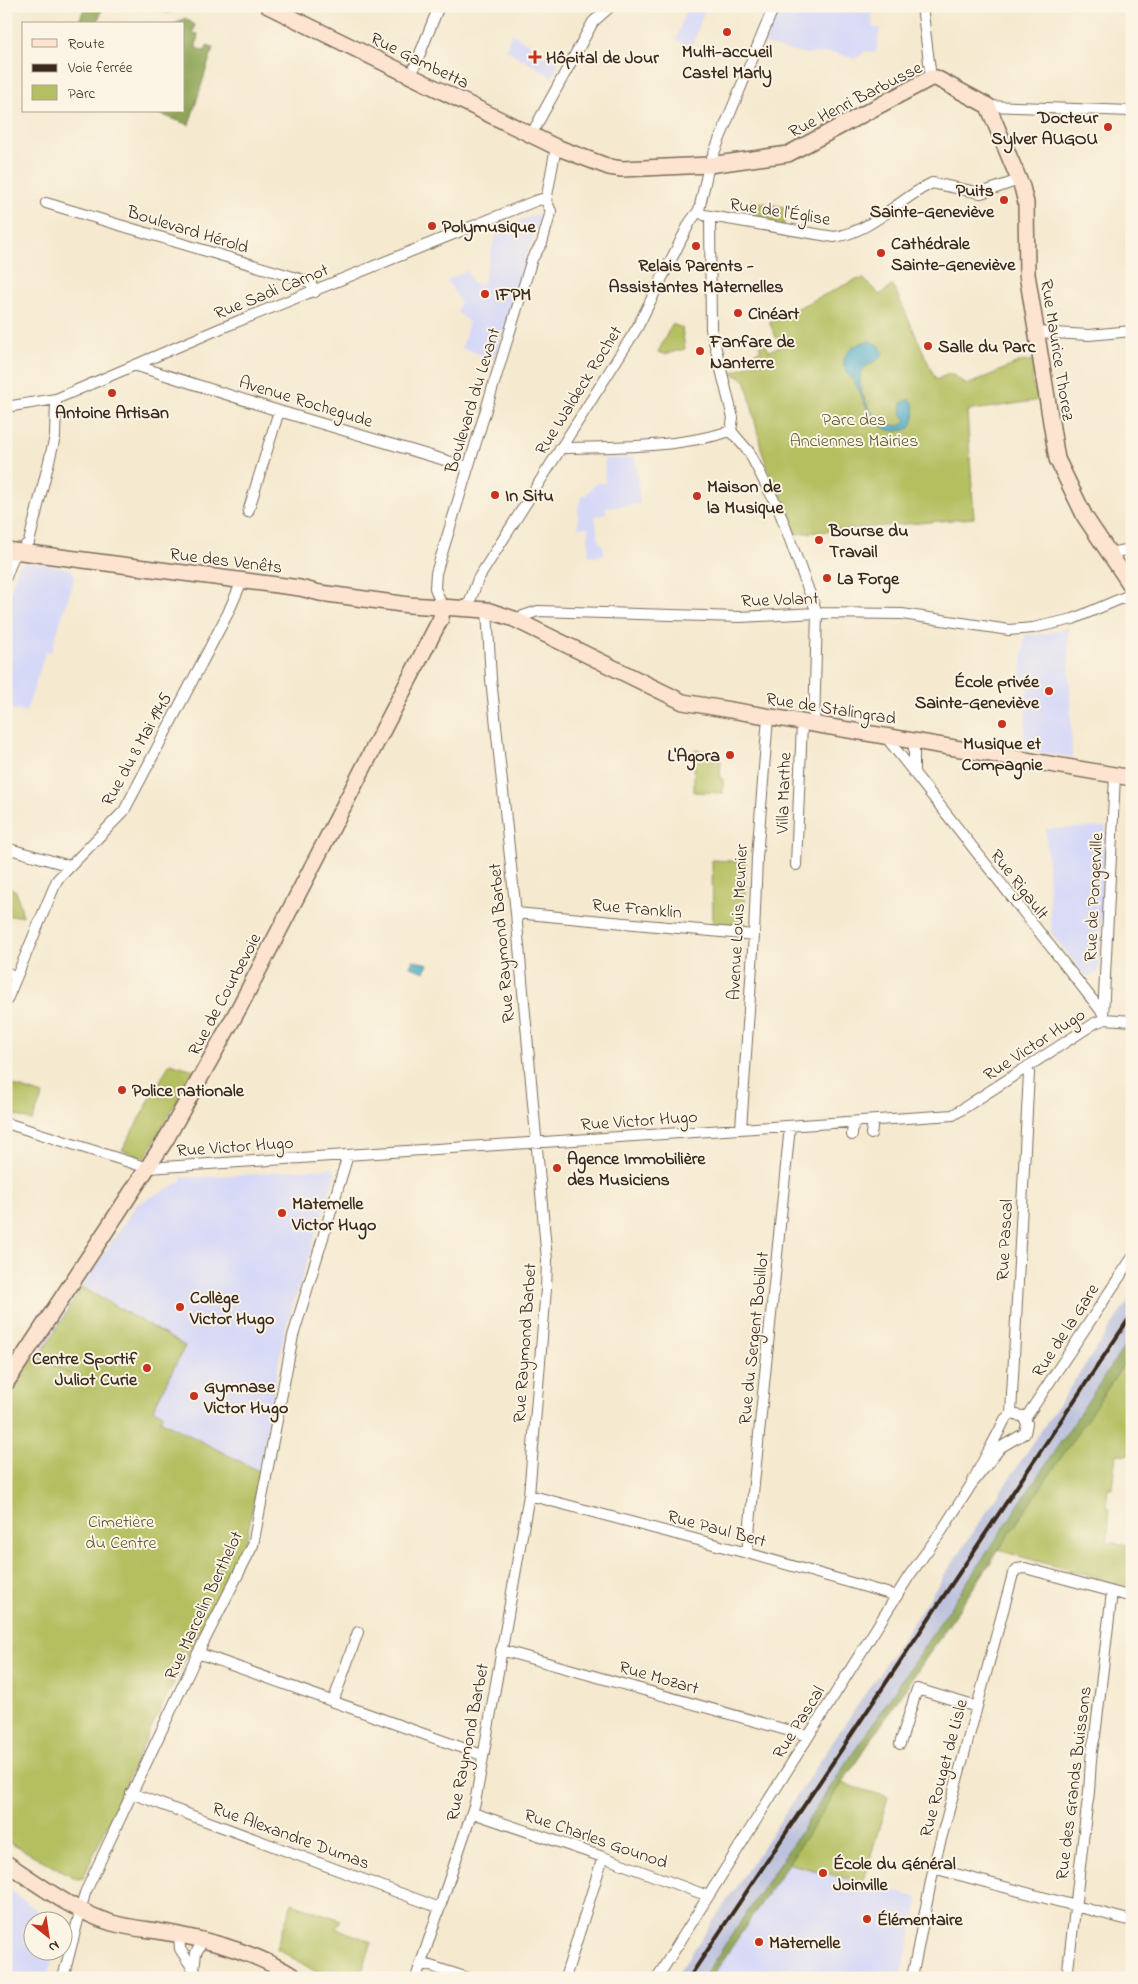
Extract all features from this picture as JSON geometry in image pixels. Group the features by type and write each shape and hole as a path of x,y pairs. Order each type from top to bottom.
{"street":[{"name":"Rue Gambetta","path":"268,6 556,147"},
{"path":"411,76 438,6"},
{"path":"531,136 592,22 611,6"},
{"name":"Rue Waldeck Rochet","path":"468,607 478,579 637,328 690,222 697,214 709,165 774,6"},
{"path":"922,6 931,78"},
{"name":"Rue Henri Barbusse","path":"556,147 609,167 622,169 709,165 788,154 931,78 936,78 988,106 1132,112"},
{"name":"Rue Maurice Thorez","path":"988,106 1025,196 1027,274 1057,459 1085,517 1132,587"},
{"name":"Boulevard du Levant","path":"442,606 435,588 436,573 532,259 542,243 546,229 551,211 546,201 556,147"},
{"name":"Rue de l'Église","path":"697,214 834,237 854,232 890,209 900,205 932,183 981,193 1019,180"},
{"name":"Rue Sadi Carnot","path":"8,406 56,399 134,365 535,201 542,199 546,201"},
{"name":"Boulevard Hérold","path":"46,203 310,282 315,292"},
{"path":"710,217 711,329 734,418 731,431"},
{"path":"1036,332 1078,335 1132,332"},
{"name":"Avenue Rochegude","path":"134,365 279,411 468,467"},
{"path":"6,577 14,551 29,542 55,437 56,399"},
{"path":"248,512 279,411"},
{"path":"560,448 634,446 712,437 731,431"},
{"path":"731,431 749,452 778,510 817,613"},
{"path":"1108,553 1132,549"},
{"name":"Rue des Venêts","path":"14,551 340,596 487,610"},
{"name":"Rue du 8 Mai 1945","path":"6,1002 57,880 124,811 228,613 242,581"},
{"name":"Rue Volant","path":"514,619 538,611 739,617 817,613 918,614 964,624 1009,630 1033,628 1073,619 1132,594"},
{"name":"Rue de Courbevoie","path":"6,1382 165,1141 243,999 441,618 442,606"},
{"name":"Rue de Stalingrad","path":"487,610 514,619 683,702 1132,778"},
{"name":"Rue Raymond Barbet","path":"416,1978 473,1813 529,1495 547,1272 534,1142 516,913 492,688 487,610"},
{"name":"Villa Marthe","path":"796,865 817,613"},
{"name":"Avenue Louis Meunier","path":"740,1129 768,717"},
{"name":"Rue Rigault","path":"886,737 1103,1016"},
{"path":"914,741 915,774"},
{"name":"Rue de Pongerville","path":"1103,1016 1115,776"},
{"path":"6,848 70,866"},
{"name":"Rue Franklin","path":"516,913 754,936"},
{"path":"6,972 16,977"},
{"path":"1103,1016 1132,1021"},
{"name":"Rue Victor Hugo","path":"148,1168 952,1115 1103,1016"},
{"name":"Rue Pascal","path":"970,1485 993,1440 1003,1427 1005,1419 1011,1414 1028,1079 1026,1068"},
{"path":"871,1134 872,1120"},
{"path":"852,1135 853,1122"},
{"path":"6,1123 148,1168"},
{"name":"Rue du Sergent Bobillot","path":"747,1553 790,1126"},
{"name":"Rue Marcelin Berthelot","path":"63,1978 85,1893 198,1653 253,1545 293,1336 348,1155"},
{"name":"Rue de la Gare","path":"1025,1419 1132,1258"},
{"path":"1011,1414 1019,1414 1025,1419"},
{"name":"Rue Pascal","path":"657,1978 808,1736 970,1485 1001,1447 1013,1438 1018,1438 1026,1433 1027,1423 1025,1419"},
{"path":"1003,1427 1008,1436 1013,1438"},
{"name":"Rue Paul Bert","path":"529,1495 747,1553 897,1596"},
{"name":"Rue Rouget de Lisle","path":"912,1978 934,1868 1011,1578 1018,1569 1029,1569 1112,1592"},
{"path":"1112,1592 1132,1597"},
{"name":"Rue des Grands Buissons","path":"1067,1978 1086,1806 1092,1784 1090,1755 1095,1736 1112,1592"},
{"path":"332,1702 358,1632"},
{"name":"Rue Mozart","path":"501,1650 808,1736"},
{"path":"198,1653 482,1755"},
{"path":"900,1744 917,1689 977,1707"},
{"name":"Rue Alexandre Dumas","path":"131,1793 440,1908"},
{"name":"Rue Charles Gounod","path":"473,1813 603,1857 708,1896"},
{"path":"565,1978 603,1857"},
{"path":"6,1863 62,1900 112,1922 203,1940 256,1956 296,1978"},
{"path":"934,1868 1132,1921"},
{"path":"179,1935 180,1949 197,1974"},
{"path":"197,1974 196,1953 203,1940"},
{"path":"421,1962 468,1978"}],"shaded area":[{"path":"687,6 706,6 692,46 676,40"},
{"path":"780,6 872,6 872,27 880,28 876,53 866,51 855,59 836,53 802,54 764,44"},
{"name":"Hôpital de Jour","path":"512,34 560,62 552,77 505,49"},
{"name":"IFPM","path":"537,214 541,215 494,359 462,348 469,322 457,312 460,303 447,280 467,271 473,283 482,285 497,231"},
{"path":"635,457 640,504 606,508 606,514 595,516 599,543 602,543 605,555 589,556 588,527 578,528 578,509 582,495 585,496 596,483 605,483 604,459"},
{"path":"26,562 71,569 75,576 51,652 46,651 26,712 6,707 6,606 19,565"},
{"name":"École privée Sainte-Geneviève","path":"1068,627 1072,757 1024,750 1027,682 1022,682 1021,670 1025,635 1047,634"},
{"path":"1106,827 1098,973 1086,977 1051,933 1046,829"},
{"name":"Collège Victor Hugo","path":"333,1168 336,1172 284,1333 259,1471 159,1420 162,1414 153,1409 150,1415 35,1356 137,1204 181,1182 181,1178"},
{"path":"1132,1295 1132,1335 703,1978 675,1978"},
{"name":"École du Général Joinville","path":"841,1783 888,1797 863,1883 919,1898 901,1978 711,1978"},
{"path":"6,1887 40,1912 22,1912 22,1962 51,1962 47,1978 6,1978"}],"green space":[{"path":"85,6 103,6 98,22 79,22"},
{"path":"146,6 177,6 168,13"},
{"path":"185,18 195,25 193,33 198,34 196,48 205,51 207,46 213,48 189,125 155,112 185,112 185,22 178,22"},
{"path":"752,201 784,207 784,226 749,218"},
{"name":"Parc des Anciennes Mairies","path":"864,279 880,295 893,285 936,380 950,373 967,385 1020,362 1034,360 1036,373 1032,376 1034,390 1038,391 1040,400 967,411 974,518 795,534 778,498 762,452 746,382 741,377 730,374 755,362 752,354 761,350 759,346 765,343 769,351 780,346 769,322 855,280"},
{"path":"672,324 682,328 685,349 665,354 658,352"},
{"path":"694,750 709,751 709,759 721,760 720,778 723,779 723,793 694,792"},
{"path":"712,860 746,862 744,927 713,926"},
{"path":"6,885 16,891 23,916 6,916"},
{"path":"170,1063 194,1070 145,1158 122,1150"},
{"path":"6,1083 43,1095 32,1121 6,1112"},
{"name":"Cimetière du Centre","path":"82,1287 185,1346 153,1409 163,1414 160,1420 259,1471 247,1537 152,1726 83,1878 77,1879 6,1841 6,1401 35,1356 79,1379 39,1357"},
{"path":"1132,1335 1132,1352 711,1978 703,1978"},
{"path":"1132,1352 1132,1455 1116,1454 1112,1488 1108,1488 1106,1507 1110,1508 1107,1542 1132,1545 1132,1588 998,1550"},
{"path":"841,1783 888,1797 863,1883 787,1863"},
{"path":"292,1903 341,1920 336,1928 372,1942 362,1972 356,1978 326,1978 276,1948"}],"water":[{"path":"870,341 880,346 883,353 879,359 863,369 861,373 860,384 864,398 870,410 878,419 891,425 900,426 906,421 901,413 902,403 910,399 914,405 914,413 910,428 899,431 889,430 875,421 857,385 845,369 845,358 850,349"},
{"path":"413,960 428,964 425,972 410,967"}],"railway":[{"path":"689,1978 1132,1314"}],"place":[{"name":"Multi-accueil Castel Marly","path":"727,32"},
{"name":"Hôpital de Jour","path":"535,57"},
{"name":"Docteur Sylver AUGOU","path":"1108,127"},
{"name":"Puits Sainte-Geneviève","path":"1004,200"},
{"name":"Polymusique","path":"432,226"},
{"name":"Relais Parents - Assistantes Maternelles","path":"696,246"},
{"name":"Cathédrale Sainte-Geneviève","path":"881,253"},
{"name":"IFPM","path":"485,294"},
{"name":"Cinéart","path":"738,313"},
{"name":"Salle du Parc","path":"928,346"},
{"name":"Fanfare de Nanterre","path":"700,351"},
{"name":"Antoine Artisan","path":"112,393"},
{"name":"In Situ","path":"495,495"},
{"name":"Maison de la Musique","path":"697,496"},
{"name":"Bourse du Travail","path":"819,540"},
{"name":"La Forge","path":"827,578"},
{"name":"École privée Sainte-Geneviève","path":"1049,691"},
{"name":"Musique et Compagnie","path":"1002,724"},
{"name":"L'Agora","path":"730,755"},
{"name":"Police nationale","path":"122,1090"},
{"name":"Agence Immobilière des Musiciens","path":"557,1168"},
{"name":"Maternelle Victor Hugo","path":"282,1213"},
{"name":"Collège Victor Hugo","path":"180,1307"},
{"name":"Centre Sportif Juliot Curie","path":"147,1368"},
{"name":"Gymnase Victor Hugo","path":"194,1396"},
{"name":"École du Général Joinville","path":"823,1873"},
{"name":"Élémentaire","path":"867,1919"},
{"name":"Maternelle","path":"759,1942"}]}
